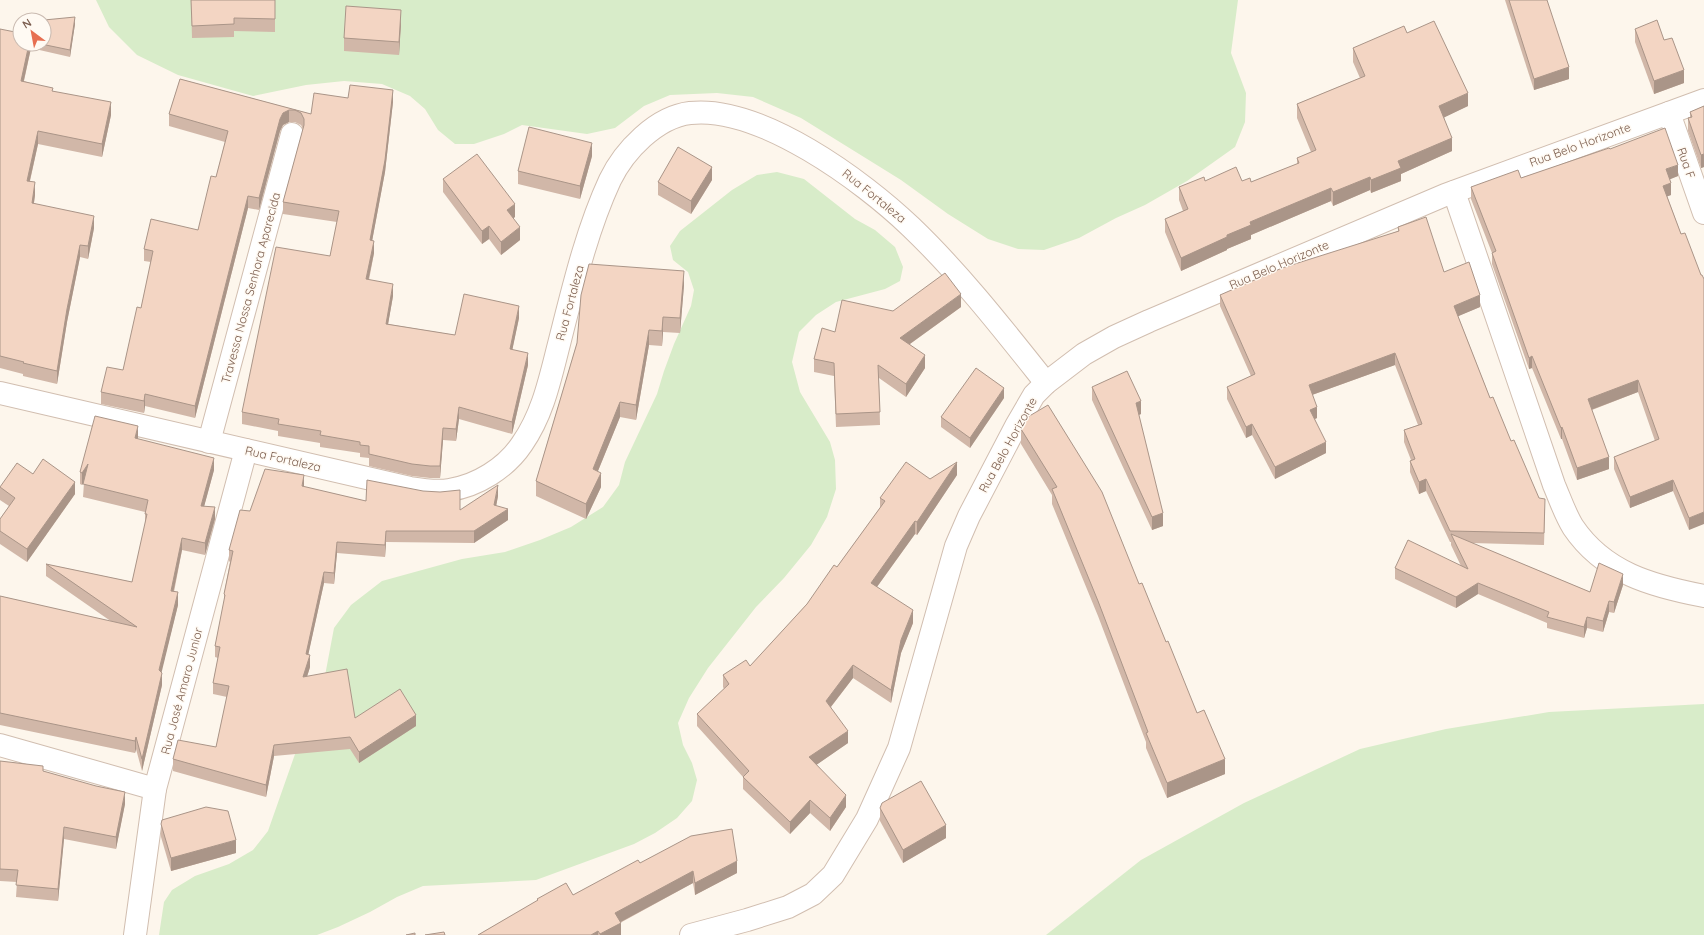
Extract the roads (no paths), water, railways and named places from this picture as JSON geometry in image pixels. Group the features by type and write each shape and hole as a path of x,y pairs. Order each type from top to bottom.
{"street":[{"name":"Rua Belo Horizonte","path":"691,935 767,914 802,900 822,886 833,875 843,860 867,819 899,748 938,607 961,534 1016,426 1034,396 1046,383 1084,354 1114,337 1149,321 1454,192 1704,100"},
{"name":"Rua Fortaleza","path":"0,393 410,488 448,490 464,487 478,481 504,465 521,445 539,414 592,224 611,178 624,157 639,141 658,126 673,117 688,113 727,116 761,126 801,145 838,167 874,194 911,226 964,281 1046,383"},
{"name":"Rua F","path":"1669,113 1704,213"},
{"name":"Travessa Nossa Senhora Aparecida","path":"209,442 292,134"},
{"path":"1454,192 1554,485 1573,526 1584,542 1614,568 1632,577 1657,585 1704,596"},
{"name":"Rua José Amaro Junior","path":"135,935 155,789 246,450"},
{"path":"0,745 155,789"}]}
